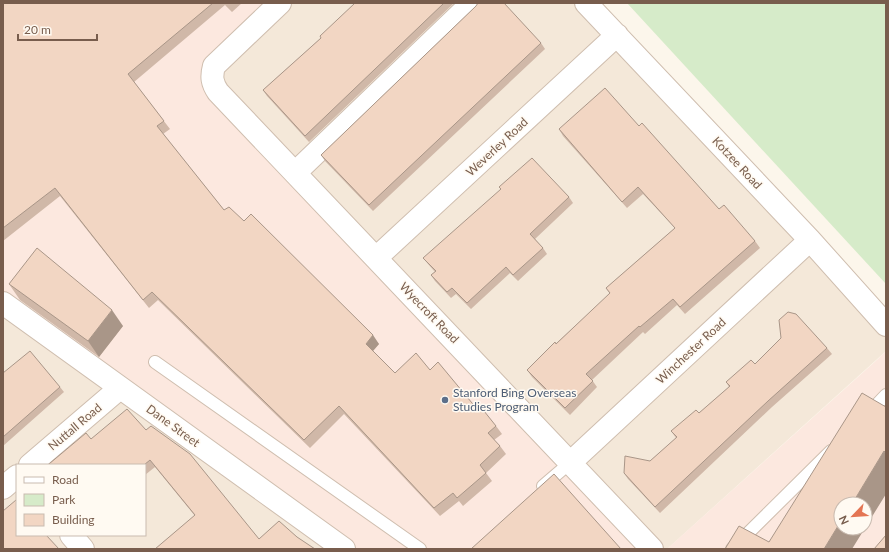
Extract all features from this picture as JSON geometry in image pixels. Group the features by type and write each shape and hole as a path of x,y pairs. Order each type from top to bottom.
{"street":[{"name":"Wyecroft Road","path":"280,3 214,66 212,83 218,92 652,549"},
{"path":"295,173 472,3"},
{"name":"Kotzee Road","path":"586,3 810,240 886,325"},
{"name":"Weverley Road","path":"376,258 617,35"},
{"name":"Winchester Road","path":"571,462 810,240"},
{"name":"Dane Street","path":"3,303 344,549"},
{"name":"Nuttall Road","path":"31,464 120,388"},
{"path":"3,488 16,477"},
{"path":"73,536 83,549"}],"lane":[{"path":"155,362 420,549"},
{"path":"859,423 886,395"},
{"path":"732,549 837,445"},
{"path":"536,493 571,462"}],"shaded area":[{"path":"3,3 280,3 212,74 652,549 344,549 3,303"},
{"path":"280,3 586,3 886,325 886,351 667,549 652,549 218,92 214,66"},
{"path":"3,303 344,549 3,549"},
{"path":"886,351 886,549 667,549 878,359"}],"green space":[{"path":"627,3 886,3 886,284"}],"building":[{"path":"3,3 213,3 128,74 164,121 157,126 224,210 229,207 244,221 251,214 373,335 366,344 395,373 416,353 430,370 438,362 477,409 480,406 496,426 488,433 500,446 480,465 486,473 457,498 453,493 434,508 339,406 304,440 152,292 143,300 55,188 3,228"},
{"path":"355,3 444,3 305,136 263,90 321,38 320,36"},
{"path":"478,3 504,3 541,43 369,205 321,155"},
{"path":"605,88 639,126 642,123 719,209 724,205 755,241 680,307 673,299 640,327 639,326 586,374 593,381 565,408 527,370 555,342 556,344 610,293 606,288 675,228 638,187 622,202 559,129"},
{"path":"532,158 569,197 530,234 543,248 513,275 506,267 467,303 452,288 447,292 431,275 436,271 423,258 501,189 499,187"},
{"path":"37,248 112,310 88,341 9,284"},
{"path":"788,312 796,314 827,348 655,507 624,473 625,456 650,461 677,437 671,431 696,410 699,413 730,386 726,382 751,360 755,364 781,338 779,320"},
{"path":"30,351 60,387 3,437 3,373"},
{"path":"862,393 886,407 886,453 884,451 857,496 833,496 833,534 824,549 725,549 739,526 769,542"},
{"path":"127,409 146,430 151,426 190,454 259,539 279,521 297,537 315,549 155,549 195,515 150,460 145,464 49,464 86,433 91,439"},
{"path":"554,474 621,549 471,549"},
{"path":"16,500 16,536 47,536 59,549 3,549 3,511"},
{"path":"886,535 886,549 874,549"}],"place":[{"name":"Stanford Bing Overseas Studies Program","path":"445,400"}]}
